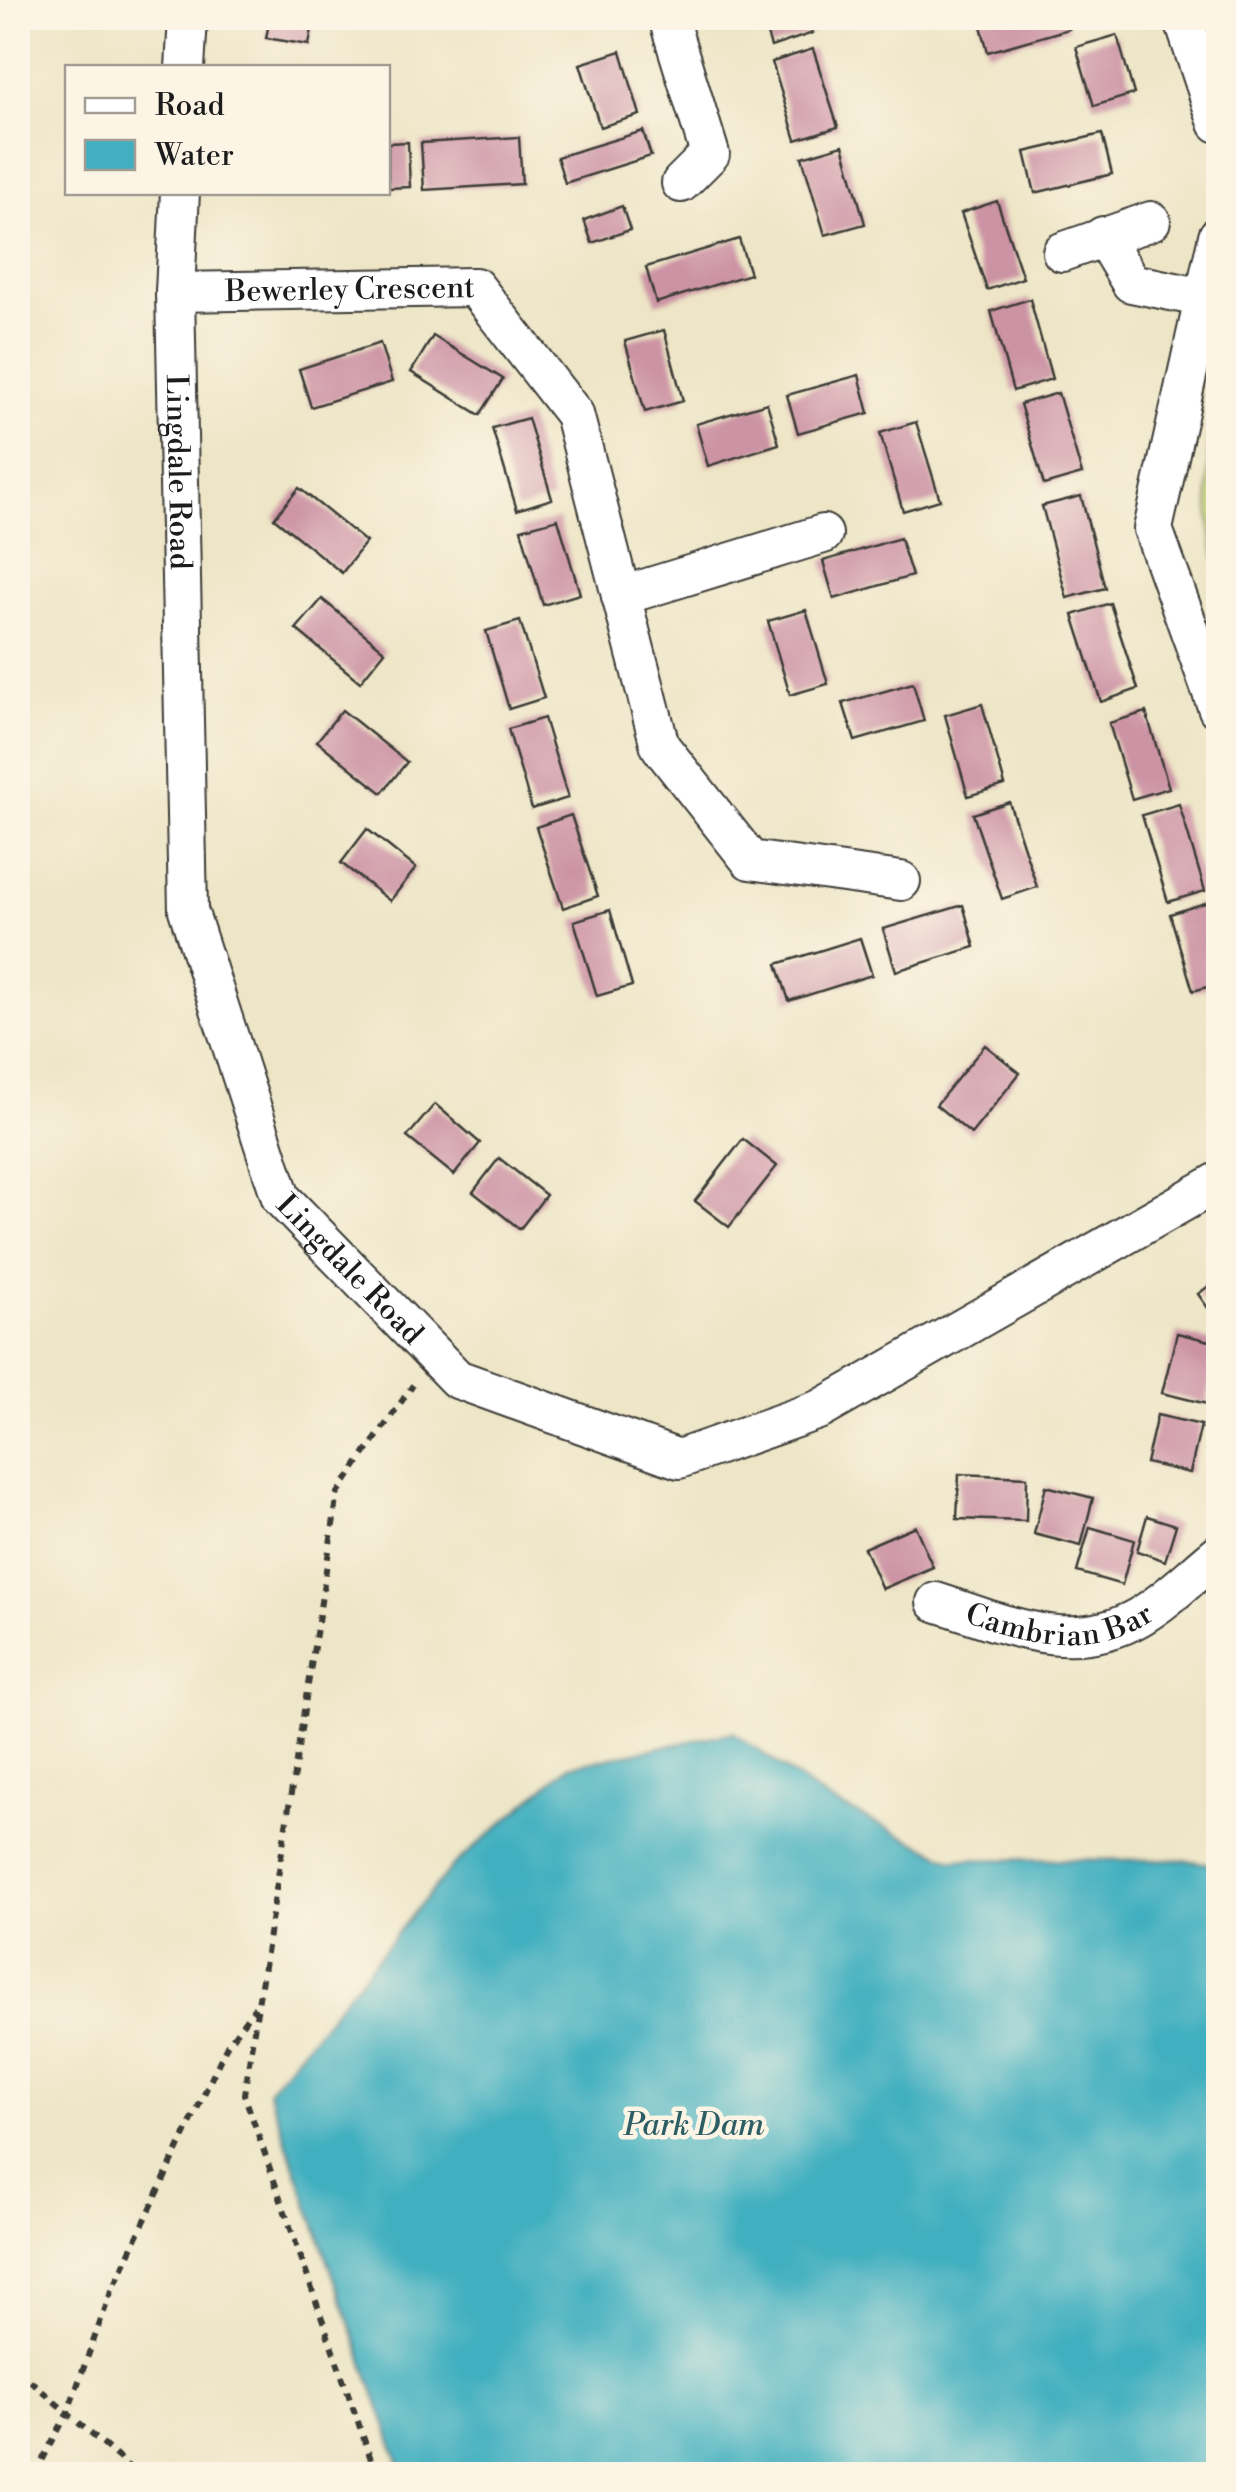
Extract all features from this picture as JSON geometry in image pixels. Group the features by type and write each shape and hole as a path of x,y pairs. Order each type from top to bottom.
{"street":[{"path":"186,65 188,18"},
{"path":"668,18 710,154 682,183"},
{"path":"1183,18 1218,122"},
{"name":"Lingdale Road","path":"180,195 175,292 188,910 281,1198 457,1379 679,1459 821,1409 1218,1182"},
{"path":"1062,252 1150,221"},
{"path":"1103,236 1131,283 1204,298"},
{"path":"1218,236 1153,528 1218,710"},
{"name":"Bewerley Crescent","path":"175,292 475,288 574,414 660,746 750,860 901,882"},
{"path":"622,596 824,534"},
{"name":"Cambrian Bar","path":"936,1602 1039,1636 1090,1638 1140,1617 1218,1554"}],"path":[{"path":"372,2474 374,2468 244,2094 338,1493 434,1356"},
{"path":"34,2474 67,2414 110,2295 227,2046 258,2002"},
{"path":"18,2370 137,2474"}],"green space":[{"path":"1218,368 1218,569 1208,469"}],"water":[{"name":"Park Dam","path":"733,1732 828,1800 951,1859 1186,1860 1218,1865 1218,2474 403,2474 268,2090 451,1868 569,1766"}],"building":[{"path":"270,18 314,18 309,45 266,38"},
{"path":"762,18 808,18 813,33 771,47"},
{"path":"979,18 1065,18 1069,29 988,52"},
{"path":"1117,35 1134,94 1094,106 1076,47"},
{"path":"813,49 838,127 796,140 772,62"},
{"path":"621,51 640,115 600,127 580,64"},
{"path":"643,131 651,156 565,183 557,157"},
{"path":"1102,134 1112,174 1035,193 1025,152"},
{"path":"519,137 522,184 424,190 421,143"},
{"path":"408,142 410,187 390,188 390,143"},
{"path":"843,145 865,224 825,235 802,157"},
{"path":"997,201 1023,278 987,290 961,213"},
{"path":"622,206 630,230 592,243 584,220"},
{"path":"739,239 750,274 656,303 646,267"},
{"path":"1030,299 1052,379 1013,391 991,311"},
{"path":"664,330 683,401 645,412 625,341"},
{"path":"433,336 503,379 480,415 411,372"},
{"path":"380,343 392,382 311,407 299,369"},
{"path":"859,375 869,413 798,433 787,395"},
{"path":"1058,393 1082,474 1044,485 1020,404"},
{"path":"767,403 779,444 708,466 696,424"},
{"path":"528,418 552,499 517,510 492,428"},
{"path":"916,422 940,500 903,511 880,433"},
{"path":"299,488 366,542 342,573 274,518"},
{"path":"1081,496 1105,588 1067,598 1042,506"},
{"path":"558,519 580,594 543,605 521,529"},
{"path":"900,538 912,576 834,599 823,561"},
{"path":"322,599 385,651 360,682 296,629"},
{"path":"1110,603 1138,689 1101,702 1073,615"},
{"path":"806,610 828,684 790,695 768,621"},
{"path":"520,621 544,698 509,709 486,631"},
{"path":"913,683 924,721 855,741 843,703"},
{"path":"982,704 1005,785 968,796 945,715"},
{"path":"342,710 407,762 382,793 317,741"},
{"path":"1146,712 1169,788 1132,799 1109,723"},
{"path":"544,718 568,798 532,809 508,729"},
{"path":"1009,802 1037,887 1002,899 973,814"},
{"path":"1179,804 1205,891 1168,902 1142,815"},
{"path":"571,815 598,896 563,908 536,827"},
{"path":"367,829 416,868 390,901 341,863"},
{"path":"1208,902 1218,938 1218,984 1193,991 1170,914"},
{"path":"963,905 975,947 896,971 883,929"},
{"path":"610,910 632,986 597,996 574,921"},
{"path":"860,938 872,975 789,1001 777,964"},
{"path":"985,1045 1020,1073 971,1134 936,1105"},
{"path":"435,1104 480,1143 454,1175 407,1137"},
{"path":"743,1139 777,1166 729,1227 695,1201"},
{"path":"499,1158 546,1195 520,1229 473,1192"},
{"path":"1218,1279 1218,1315 1215,1318 1198,1294"},
{"path":"1177,1333 1218,1343 1207,1404 1162,1393"},
{"path":"1157,1415 1201,1425 1190,1473 1146,1463"},
{"path":"959,1474 1027,1477 1026,1521 957,1519"},
{"path":"1046,1486 1093,1498 1081,1546 1034,1534"},
{"path":"1147,1516 1176,1525 1165,1561 1137,1551"},
{"path":"915,1526 933,1567 882,1589 864,1548"},
{"path":"1090,1527 1134,1540 1122,1585 1077,1572"}]}
